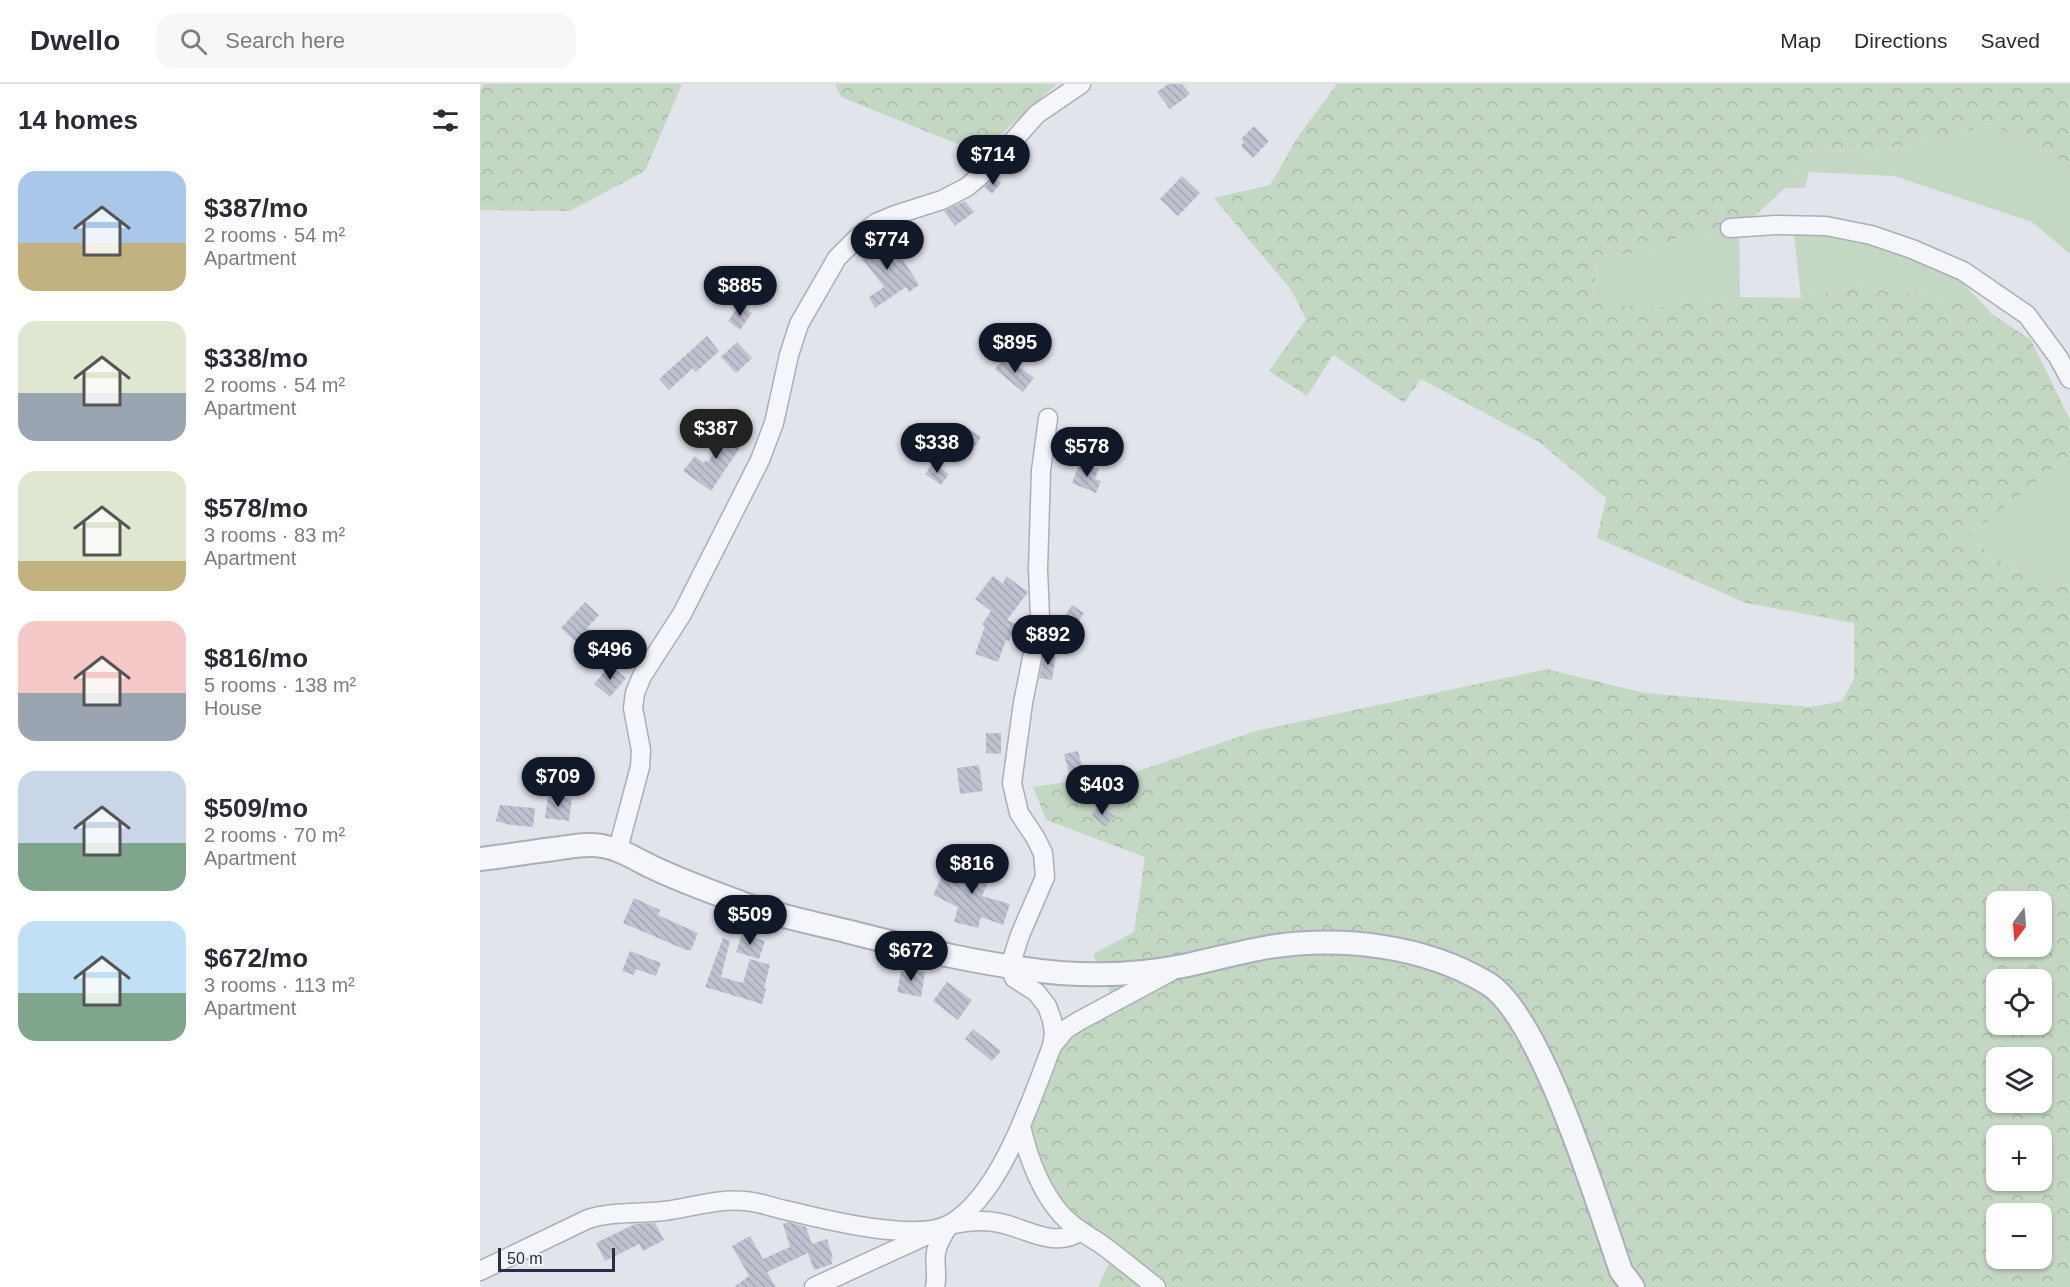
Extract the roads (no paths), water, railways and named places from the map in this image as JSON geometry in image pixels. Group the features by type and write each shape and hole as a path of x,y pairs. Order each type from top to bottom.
{"street":[{"path":"618,849 640,767 641,750 633,708 635,693 642,676 682,614 760,460 774,423 789,355 799,324 837,258 876,223 942,200 967,187 987,170 1037,114 1081,84"},
{"path":"1730,228 1776,225 1826,226 1871,235 1912,249 1963,271 2026,315 2058,357 2070,379"},
{"path":"1048,418 1041,471 1038,569 1040,618 1023,703 1012,783 1019,813 1035,837 1043,853 1046,866 1045,877 1020,934 1010,966 1014,978 1036,992 1047,1006 1053,1026 1052,1046"},
{"path":"480,859 582,845 598,845 618,849 704,890 760,909 889,942 1010,966 1066,973 1104,975 1179,967 1268,948 1306,943 1368,946 1413,952 1454,966 1492,985 1512,1008 1531,1037 1577,1144 1621,1271 1633,1287"},
{"path":"814,1287 949,1224 973,1204 990,1183 1006,1157 1021,1126 1052,1046 1066,1029 1179,967"},
{"path":"1021,1126 1027,1151 1049,1199 1061,1214 1156,1287"},
{"path":"480,1271 567,1229 602,1215 663,1211 727,1201 759,1203 824,1219 903,1231 986,1221 1001,1223 1053,1239 1067,1237 1081,1231"},
{"path":"935,1287 936,1252 949,1224"}]}
